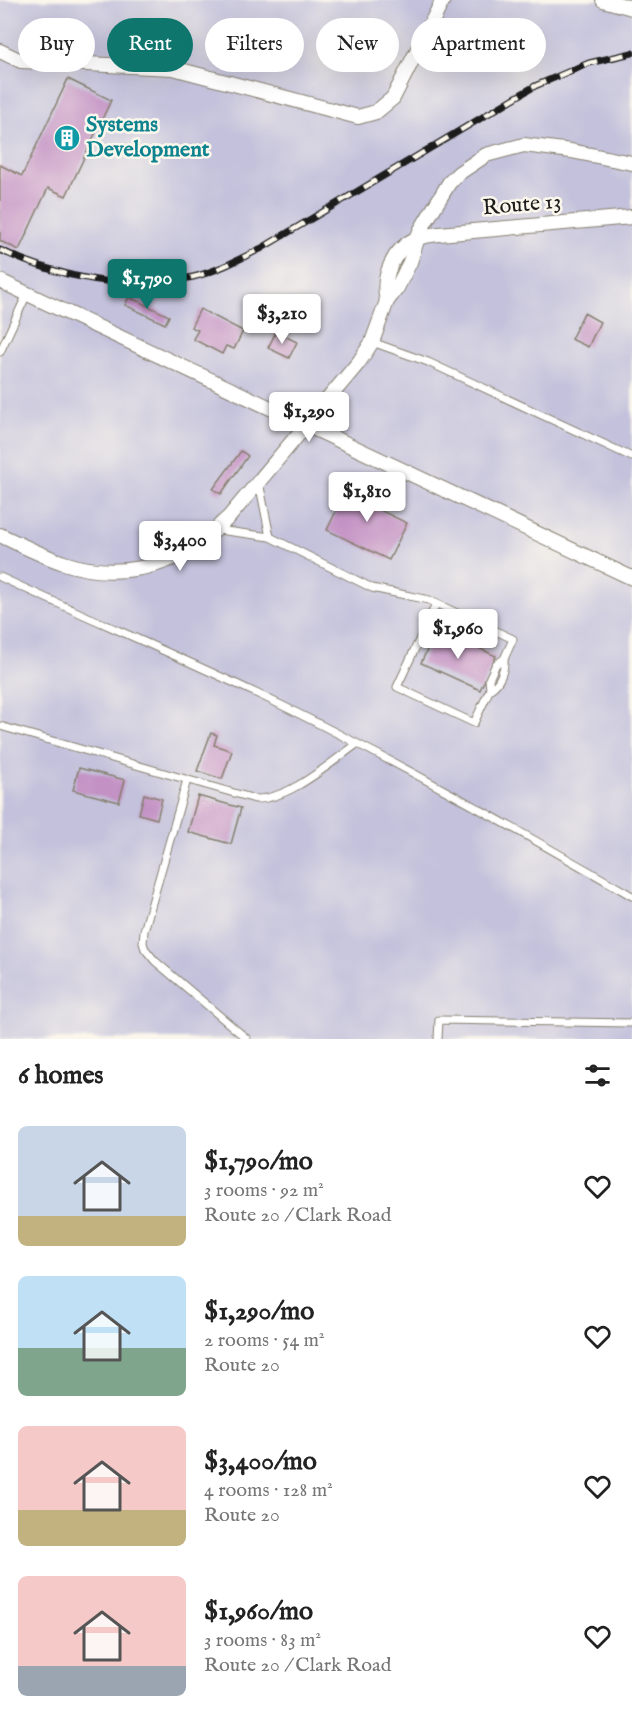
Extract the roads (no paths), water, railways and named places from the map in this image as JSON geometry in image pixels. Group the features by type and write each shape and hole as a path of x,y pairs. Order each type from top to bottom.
{"street":[{"path":"0,51 21,61 173,68 358,117 376,112 393,98 443,0"},
{"path":"603,0 632,8"},
{"name":"Route 13","path":"417,238 449,183 459,173 486,155 524,145 571,151 632,164"},
{"name":"Route 13","path":"0,535 63,563 90,570 119,571 147,567 175,558 205,539 229,517 305,424 343,382 372,342 387,301 385,284 393,260 402,248 417,238 439,234 632,217"},
{"path":"0,281 632,578"}],"lane":[{"path":"0,352 27,294"},
{"path":"372,342 428,362 632,457"},
{"path":"258,481 270,537"},
{"path":"215,530 270,537 372,588 429,600 513,639 504,659 498,661 492,671 489,679 490,689 474,723 397,687 436,604"},
{"path":"0,577 279,704 439,786 632,896"},
{"path":"0,726 247,797 269,798 287,792 357,744"},
{"path":"187,780 150,907 143,943 155,962 247,1039"},
{"path":"438,1039 439,1020 632,1023"}],"railway":[{"path":"0,250 46,268 95,280 144,283 193,277 262,248 535,86 589,63 632,53"}],"place":[{"name":"Systems Development","path":"67,138"}]}
